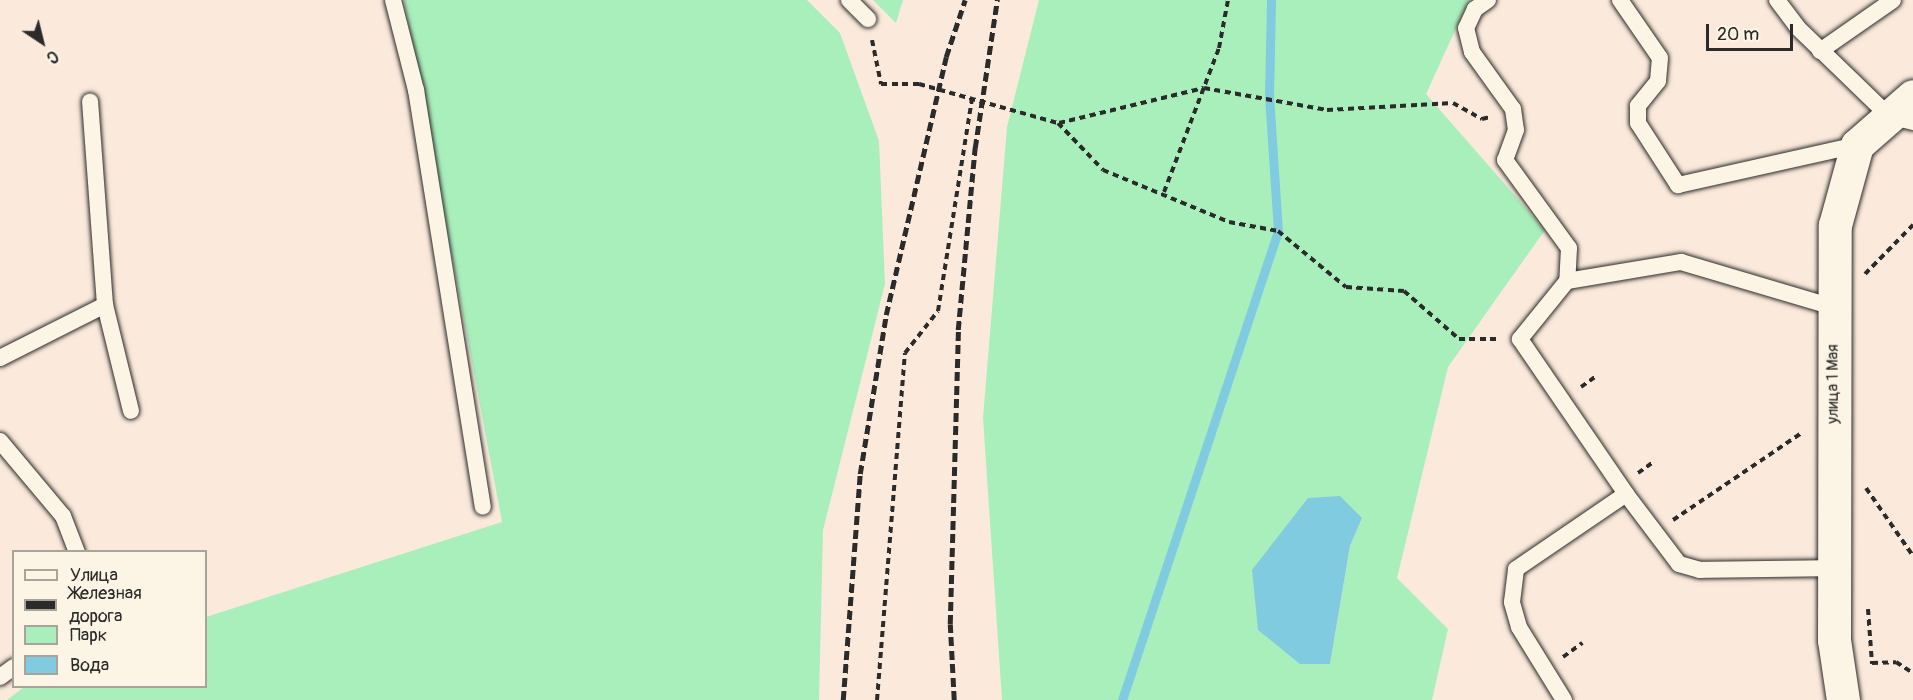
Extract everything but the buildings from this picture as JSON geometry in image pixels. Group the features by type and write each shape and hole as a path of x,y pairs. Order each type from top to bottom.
{"street":[{"path":"1857,145 1905,111"},
{"name":"улица 1 Мая","path":"1837,697 1834,640 1833,307 1839,202 1857,145"}],"lane":[{"path":"393,0 416,90 483,507"},
{"path":"849,0 868,19"},
{"path":"1488,0 1475,9 1466,28 1472,52 1513,109 1516,130 1505,160 1569,249 1568,281 1520,339 1626,494 1679,564 1700,570 1835,568"},
{"path":"1620,0 1660,58 1658,81 1638,106 1638,123 1677,185 1857,145"},
{"path":"1777,0 1820,51 1905,111"},
{"path":"1820,51 1893,0"},
{"path":"90,102 105,305 131,411"},
{"path":"1568,281 1681,262 1833,307"},
{"path":"0,358 105,305"},
{"path":"0,441 63,516 76,550"},
{"path":"1564,700 1518,627 1512,602 1516,569 1626,494"}],"path":[{"path":"1164,192 1204,88 1228,0"},
{"path":"868,19 881,84 919,84 1058,123 1204,88 1327,110 1454,103 1482,119 1513,109"},
{"path":"877,700 905,353 938,311 972,98"},
{"path":"1058,123 1103,170 1164,192 1229,222 1278,231 1347,287 1404,291 1459,339 1520,339"},
{"path":"1861,278 1913,225"},
{"path":"1655,532 1833,412"},
{"path":"1859,478 1913,556"},
{"path":"1872,663 1896,662 1913,673"}],"green space":[{"path":"404,0 807,0 840,33 879,141 885,284 823,530 819,700 7,700 23,688 207,688 207,617 502,522"},
{"path":"873,0 903,0 896,23"},
{"path":"1039,0 1469,0 1426,94 1545,230 1448,367 1397,578 1448,629 1432,700 1002,700 983,418 1007,127","holes":["1362,518 1350,546 1330,664 1252,570"]}],"water":[{"path":"1340,496 1362,518 1350,546 1330,664 1300,664 1258,630 1252,570 1308,498"}],"waterway":[{"path":"1122,700 1278,231 1269,97 1271,0"}],"railway":[{"path":"843,700 860,474 886,315 946,57 965,0"},
{"path":"954,700 950,624 958,330 975,148 997,0"}]}
